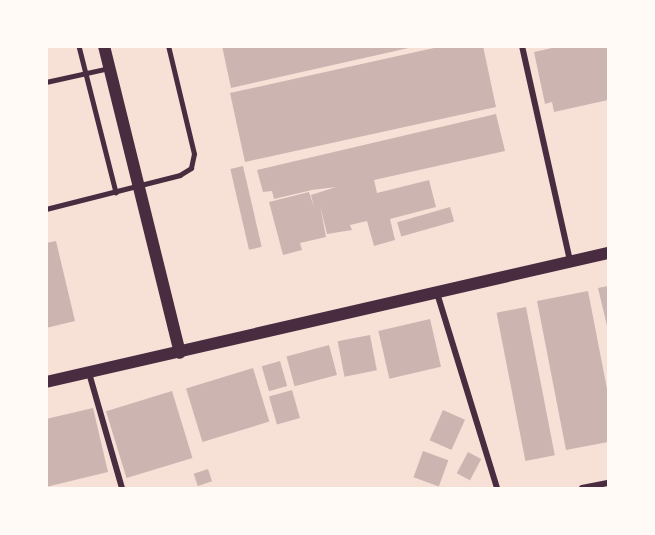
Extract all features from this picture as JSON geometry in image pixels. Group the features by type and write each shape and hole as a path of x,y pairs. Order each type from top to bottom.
{"main road":[{"path":"104,46 180,353"},
{"path":"46,382 609,253"}],"street":[{"path":"522,46 570,262"},
{"path":"437,293 497,489"},
{"path":"89,373 122,489"},
{"path":"582,489 609,483"}],"lane":[{"path":"79,46 116,192"},
{"path":"46,209 180,175 194,161 168,46"},
{"path":"46,82 109,68"}],"building":[{"path":"222,46 413,46 413,47 231,88"},
{"path":"443,46 483,46 496,107 245,162 230,93"},
{"path":"561,46 608,46 608,100 554,112 552,102 545,104 534,52"},
{"path":"496,114 505,151 374,180 377,193 429,180 436,207 390,219 395,240 374,246 367,221 350,225 352,230 327,234 320,205 326,237 300,243 302,250 283,255 269,202 309,192 314,207 311,195 336,187 312,190 274,199 272,191 263,192 257,170"},
{"path":"243,166 262,247 249,250 230,169"},
{"path":"450,207 454,221 401,237 397,222"},
{"path":"56,241 75,321 46,328 46,243"},
{"path":"608,286 608,330 598,288"},
{"path":"588,291 608,394 608,442 566,450 537,301"},
{"path":"526,307 555,455 525,461 497,313"},
{"path":"430,319 441,367 389,379 378,331"},
{"path":"370,335 377,370 344,377 338,341"},
{"path":"329,345 337,375 295,386 286,356"},
{"path":"280,361 287,386 269,391 262,366"},
{"path":"253,368 269,422 202,442 186,388"},
{"path":"292,390 300,418 277,424 269,397"},
{"path":"172,391 192,458 126,478 106,411"},
{"path":"93,408 108,472 46,487 46,419"},
{"path":"443,410 465,420 452,450 430,440"},
{"path":"423,451 448,460 439,487 413,477"},
{"path":"468,452 481,459 470,480 457,473"},
{"path":"208,469 212,481 198,486 194,474"}]}
